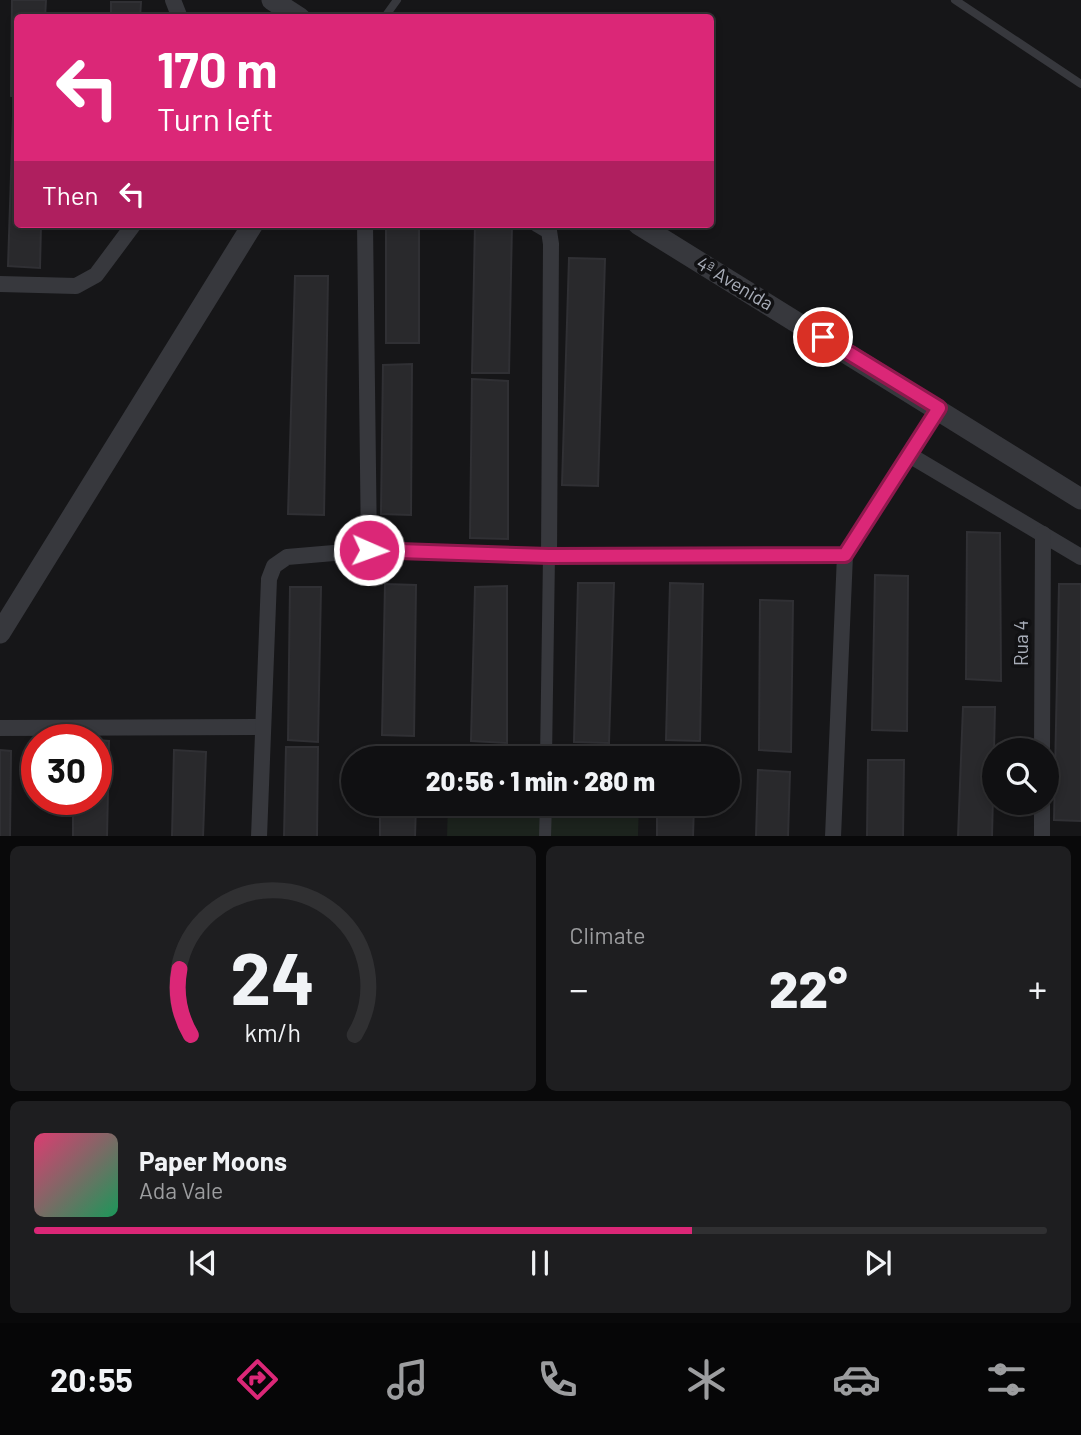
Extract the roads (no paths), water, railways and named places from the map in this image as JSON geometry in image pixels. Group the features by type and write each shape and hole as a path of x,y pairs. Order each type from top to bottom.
{"street":[{"path":"272,0 294,14"},
{"path":"0,284 76,286 96,275 131,228"},
{"path":"0,633 251,228"},
{"path":"365,228 369,550"},
{"path":"544,228 549,231 551,244 546,746"},
{"name":"4ª Avenida","path":"645,228 939,408 1081,499"},
{"path":"833,836 845,555 911,456 939,408"},
{"path":"911,456 1081,557"},
{"name":"Rua 4","path":"1042,738 1043,534"},
{"path":"259,836 269,579 274,566 287,556 369,550 549,556 845,555"},
{"path":"0,728 263,727"},
{"path":"1042,815 1042,836"},
{"path":"545,836 546,816"}],"lane":[{"path":"955,0 1081,84"}]}
